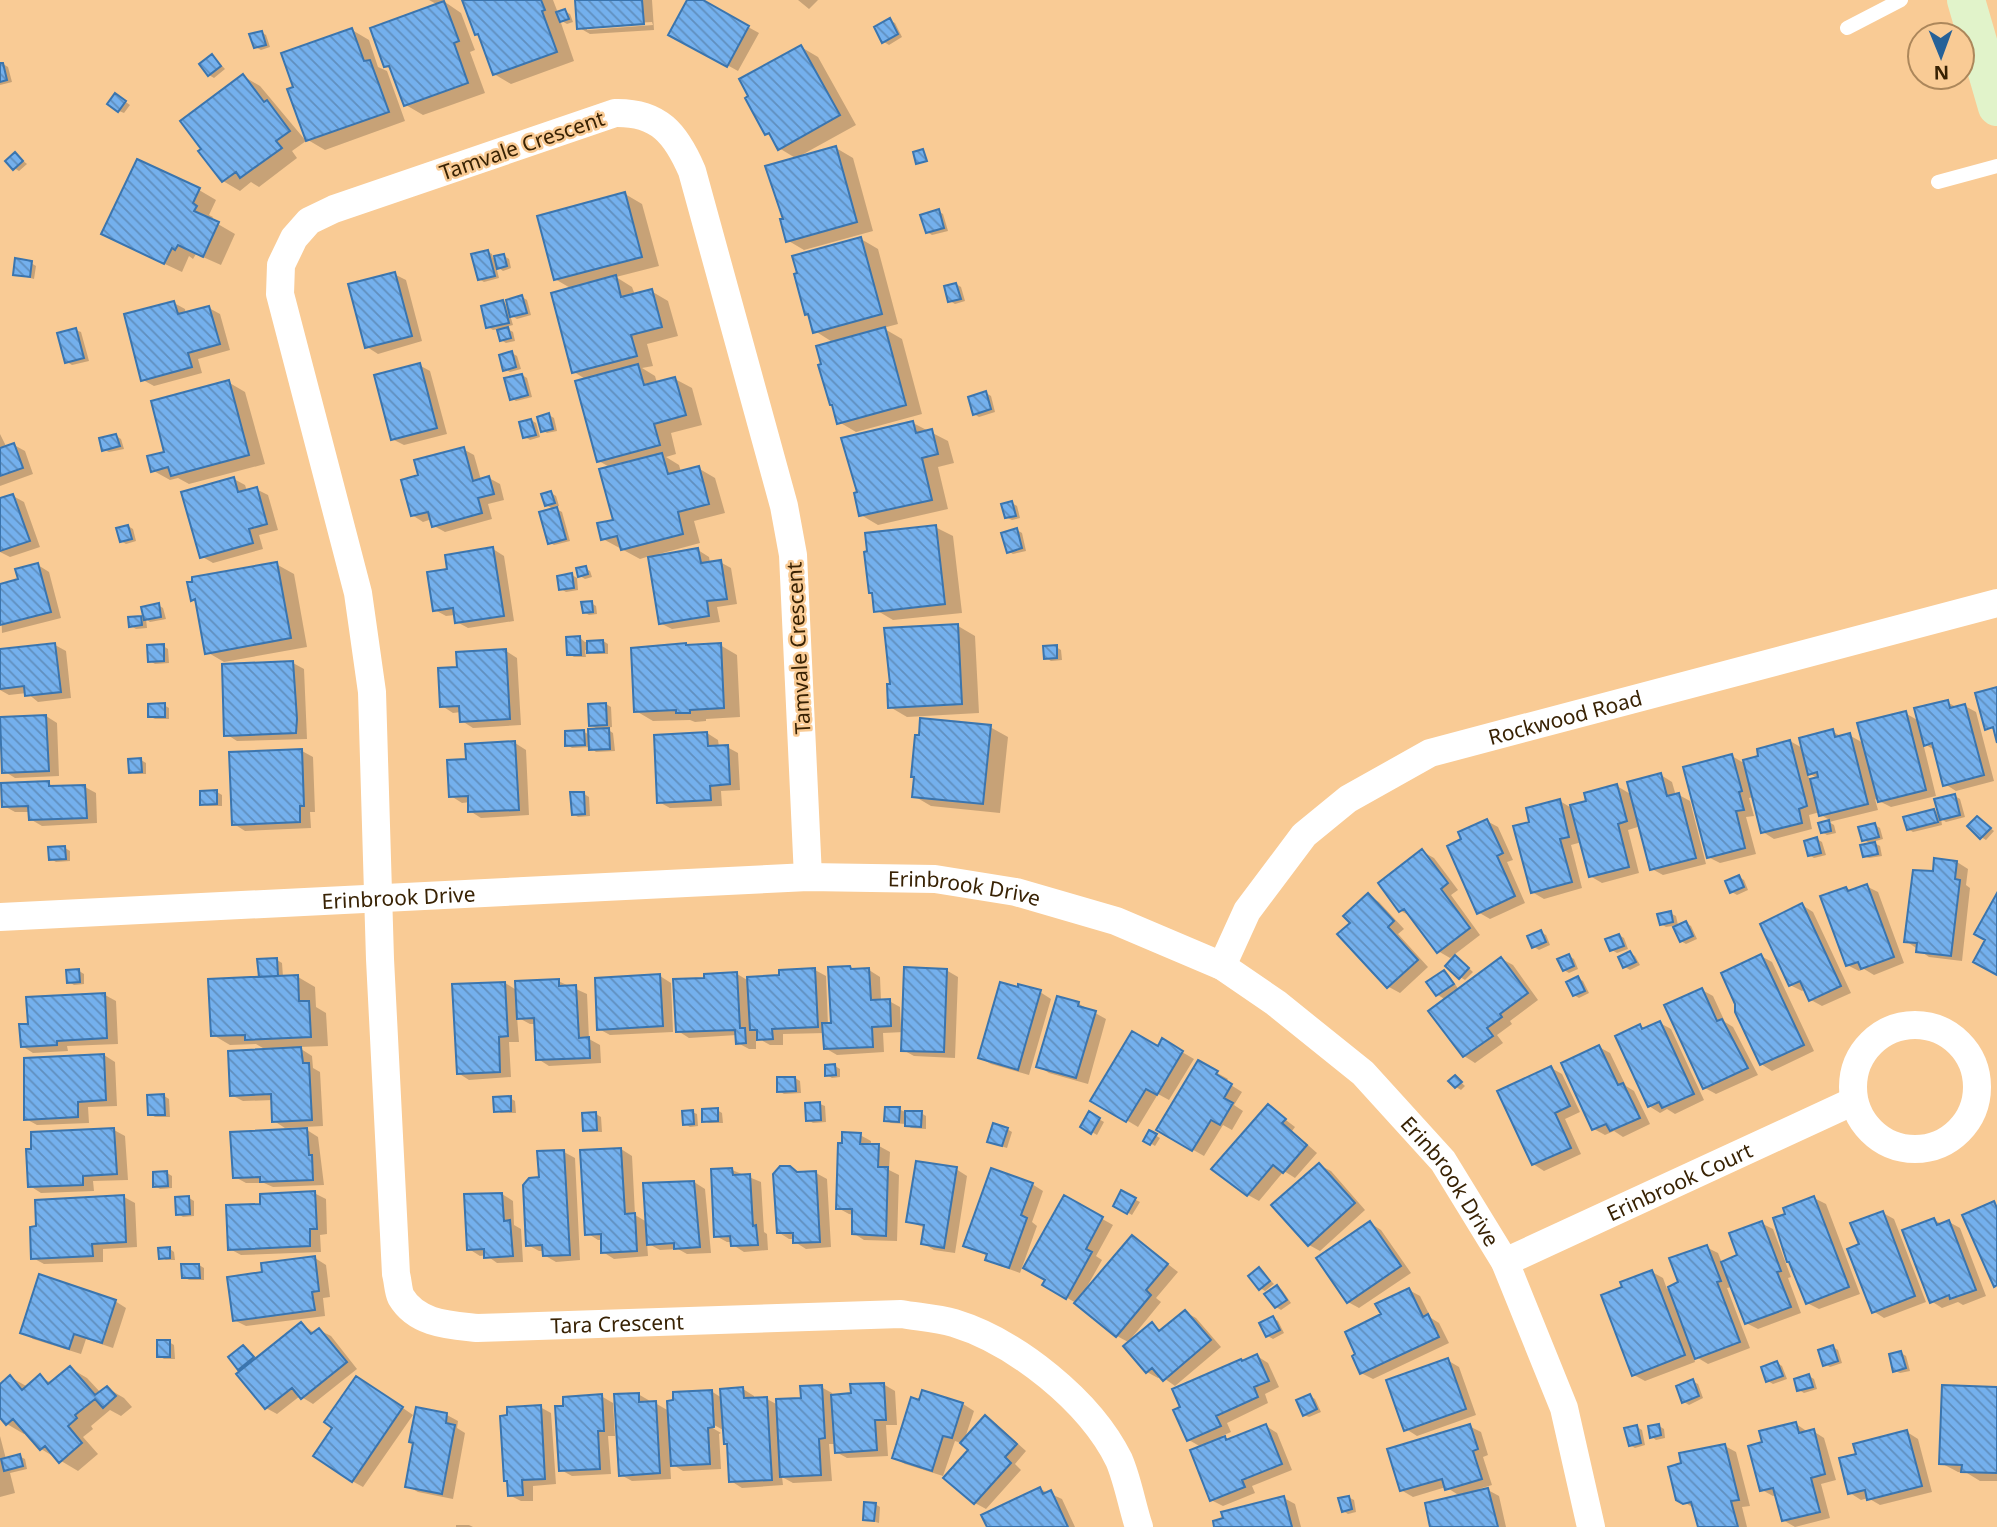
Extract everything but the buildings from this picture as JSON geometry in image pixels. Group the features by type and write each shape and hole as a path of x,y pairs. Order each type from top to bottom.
{"main road":[{"path":"1966,0 1996,101"}],"street":[{"name":"Tamvale Crescent","path":"379,897 372,692 358,593 280,294 281,265 294,238 309,221 334,209 615,113 633,113 666,128 680,145 692,171 784,506 793,555 808,877"},
{"name":"Rockwood Road","path":"1222,966 1247,911 1304,835 1348,799 1430,753 1997,603"},
{"name":"Erinbrook Drive","path":"0,917 808,877 935,879 1016,892 1116,921 1222,966 1276,1003 1363,1073 1443,1161 1505,1262 1564,1408 1591,1527"},
{"name":"Tara Crescent","path":"379,897 396,1274 401,1296 416,1313 439,1325 477,1328 901,1314 954,1323 999,1343 1049,1377 1089,1414 1119,1461 1139,1527"},
{"path":"1920,1025 1942,1030 1954,1038 1968,1054 1975,1069 1978,1090 1975,1105 1965,1125 1951,1139 1932,1148 1907,1149 1886,1143 1862,1121 1854,1101 1853,1078 1860,1057 1871,1042 1889,1030 1920,1025"},
{"name":"Erinbrook Court","path":"1505,1262 1854,1101"}],"lane":[{"path":"1847,28 1901,0"},
{"path":"1938,182 1997,166"}]}
